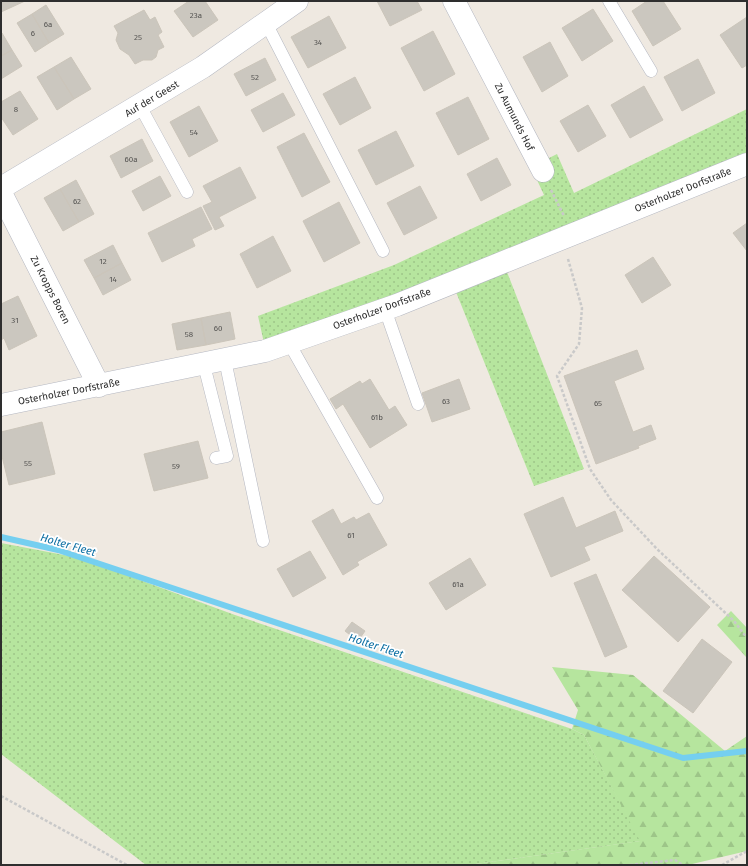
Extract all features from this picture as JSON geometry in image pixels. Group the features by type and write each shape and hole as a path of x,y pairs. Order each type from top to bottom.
{"street":[{"name":"Auf der Geest","path":"1,188 203,67 297,1"},
{"name":"Zu Aumunds Hof","path":"454,1 543,171"},
{"name":"Osterholzer Dorfstraße","path":"1,406 265,351 385,309 747,164"},
{"name":"Zu Kropps Boren","path":"1,193 99,386"}],"lane":[{"path":"609,1 651,71"},
{"path":"266,23 383,251"},
{"path":"140,106 187,192"},
{"path":"385,309 418,404"},
{"path":"289,343 377,498"},
{"path":"225,360 263,541"},
{"path":"204,364 227,456 216,458"}],"path":[{"path":"543,171 567,237 582,308 579,344 557,376 590,469 611,500 657,549 734,621 747,638"},
{"path":"1,796 127,865"},
{"path":"722,865 747,852"},
{"path":"630,865 675,860 683,865"}],"green space":[{"path":"747,109 747,157 474,268 264,343 258,316 394,265 544,195 531,167 557,154 574,193"},
{"path":"507,272 584,469 534,486 456,292"},
{"path":"1,543 80,558 235,615 572,729 584,735 641,841 468,865 146,865 1,754"},
{"path":"731,611 747,628 747,658 717,625"},
{"path":"552,667 633,675 725,751 747,736 747,851 688,865 468,865 640,841 584,735 572,729 578,710"}],"building":[{"path":"1,1 25,1 1,12"},
{"path":"189,1 205,1 218,20 193,37 174,11"},
{"path":"377,1 417,1 422,10 390,26"},
{"path":"647,1 663,1 681,29 653,46 632,11"},
{"path":"46,5 64,34 49,43 32,14"},
{"path":"593,9 613,41 582,61 562,28"},
{"path":"144,10 150,20 155,17 162,32 158,35 164,47 158,50 156,57 152,60 143,60 135,64 129,55 120,49 116,40 118,33 114,26"},
{"path":"32,14 49,43 35,52 17,23"},
{"path":"329,16 346,48 308,68 291,37"},
{"path":"747,17 747,65 742,68 720,35"},
{"path":"433,31 455,74 424,91 401,48"},
{"path":"2,33 12,50 1,56 1,34"},
{"path":"550,42 568,76 542,92 523,57"},
{"path":"12,50 22,66 1,79 1,56"},
{"path":"71,57 91,89 74,99 54,67"},
{"path":"265,58 276,80 246,96 234,74"},
{"path":"698,59 715,93 682,111 664,77"},
{"path":"54,67 74,99 57,110 37,77"},
{"path":"355,77 371,108 340,125 323,94"},
{"path":"644,86 663,120 630,138 611,105"},
{"path":"20,91 38,119 13,135 1,117 1,102"},
{"path":"283,93 295,115 263,132 251,110"},
{"path":"468,97 489,139 458,155 436,113"},
{"path":"588,105 606,136 578,152 560,121"},
{"path":"199,106 218,141 189,157 170,122"},
{"path":"396,131 414,166 376,185 358,150"},
{"path":"304,133 330,182 302,197 277,147"},
{"path":"142,139 153,161 121,178 110,156"},
{"path":"497,158 511,185 481,201 467,174"},
{"path":"240,167 256,198 219,217 224,226 215,230 203,206 212,202 203,186"},
{"path":"160,176 171,196 143,211 132,191"},
{"path":"76,180 94,214 79,222 60,189"},
{"path":"420,186 437,218 404,235 387,203"},
{"path":"60,189 79,222 63,231 44,198"},
{"path":"339,202 360,243 324,262 303,221"},
{"path":"201,207 212,229 192,239 195,246 162,262 148,233"},
{"path":"747,223 747,251 733,233"},
{"path":"273,236 291,271 257,288 240,254"},
{"path":"113,245 122,263 94,278 84,260"},
{"path":"653,257 671,285 642,303 625,275"},
{"path":"122,263 131,280 103,295 94,278"},
{"path":"18,296 37,336 9,350 4,338 1,340 1,304"},
{"path":"230,312 235,339 206,345 201,318"},
{"path":"201,318 206,345 177,350 172,324"},
{"path":"637,350 644,369 614,381 633,432 651,425 656,439 638,446 639,448 596,464 564,376"},
{"path":"370,379 389,410 395,406 407,425 370,448 343,404 336,409 330,399 360,381 362,384"},
{"path":"459,379 470,409 432,422 422,393"},
{"path":"42,422 55,474 9,485 1,452 1,432"},
{"path":"198,441 208,478 154,491 144,454"},
{"path":"563,497 576,528 615,511 623,531 584,547 590,560 551,577 524,514"},
{"path":"333,509 341,524 354,517 356,520 369,513 387,545 357,562 359,565 343,575 312,521"},
{"path":"310,551 326,578 293,597 277,569"},
{"path":"654,556 710,607 678,642 622,590"},
{"path":"470,558 486,585 446,610 429,583"},
{"path":"596,574 627,647 605,657 574,583"},
{"path":"352,622 365,631 358,641 345,631"},
{"path":"702,639 732,662 693,713 663,691"}],"waterway":[{"name":"Holter Fleet","path":"1,537 58,550 683,758 747,751"}]}
